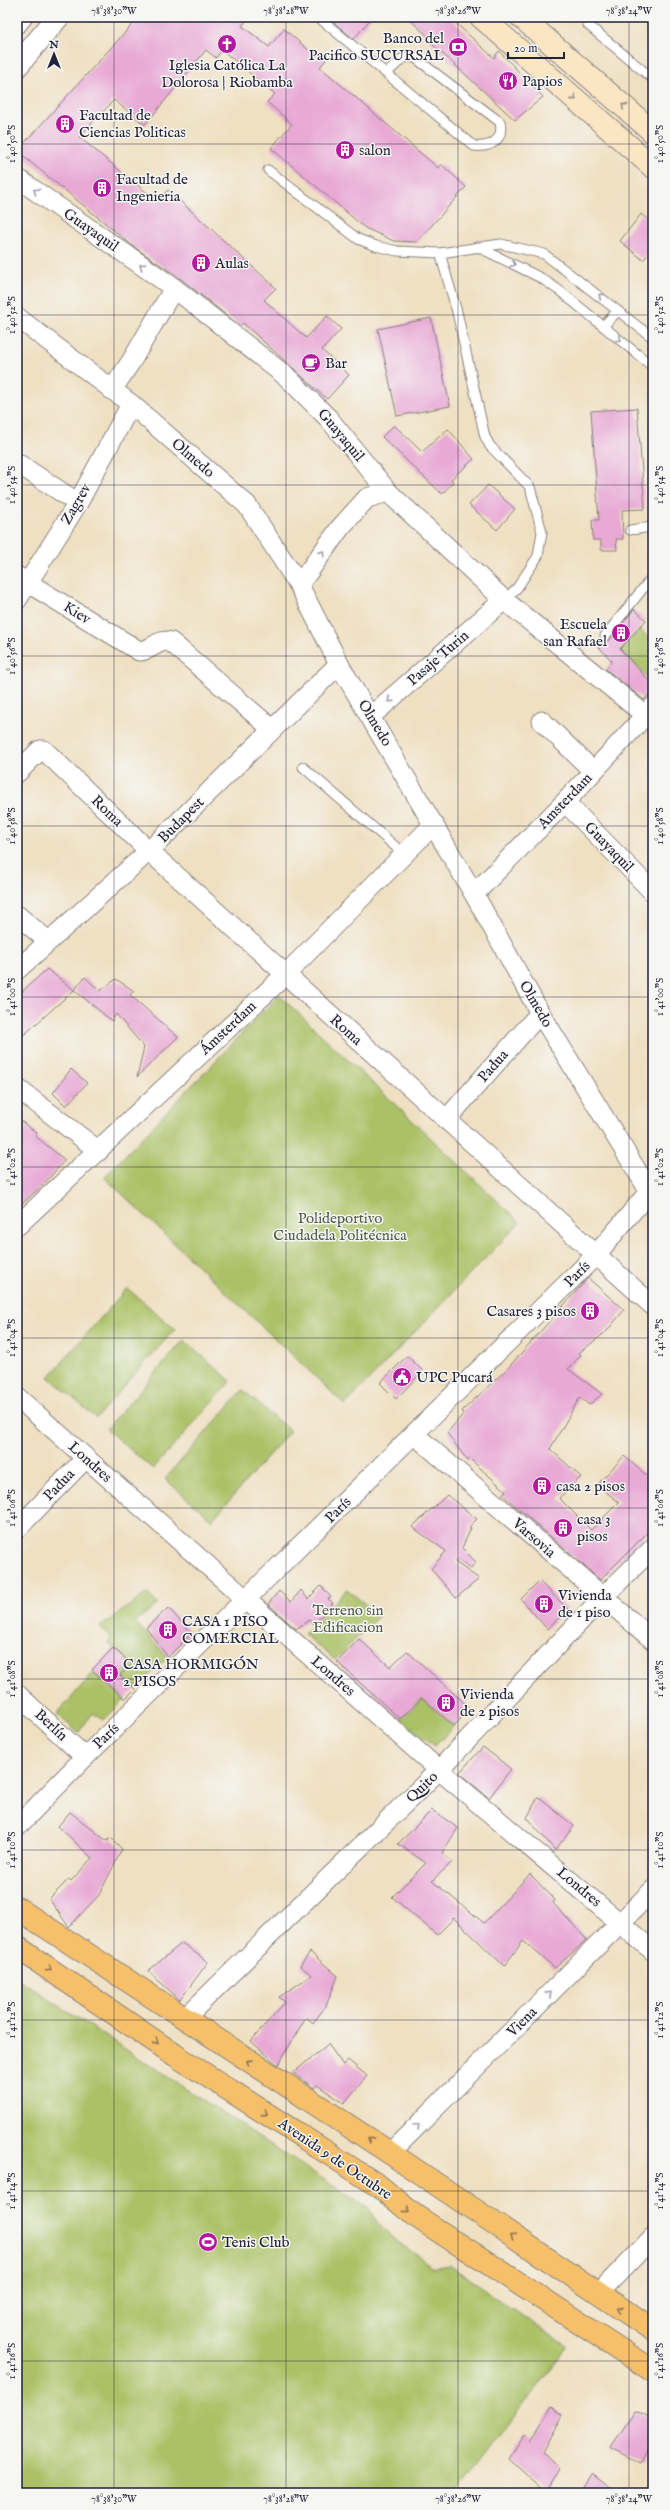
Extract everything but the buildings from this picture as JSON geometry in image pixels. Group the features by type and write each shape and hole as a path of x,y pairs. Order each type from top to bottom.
{"main road":[{"path":"481,17 653,167"},
{"path":"521,17 653,132"},
{"path":"17,1908 390,2153 653,2330"},
{"name":"Avenida 9 de Octubre","path":"17,1947 175,2055 379,2186 414,2215 653,2372"}],"street":[{"path":"17,22 21,17"},
{"path":"17,66 58,17"},
{"name":"Guayaquil","path":"17,178 174,288 287,377 329,419 388,492 504,600 649,711"},
{"path":"112,390 132,360 174,288"},
{"name":"Olmedo","path":"17,317 131,404 247,505 299,585 339,664 434,824 540,1013 652,1192"},
{"name":"Zagrev","path":"17,600 23,579 78,503 131,404"},
{"path":"17,463 78,503"},
{"path":"299,585 340,528 367,498 388,492"},
{"name":"Kiev","path":"23,579 138,650 145,651 162,642 172,642 272,729"},
{"name":"Pasaje Turin","path":"371,716 504,600"},
{"name":"Budapest","path":"17,970 47,940 149,851 339,664"},
{"name":"Amsterdam","path":"474,894 565,802 649,711"},
{"path":"542,721 594,771"},
{"name":"Roma","path":"17,773 42,750 149,851 285,975 595,1256 653,1306"},
{"name":"Guayaquil","path":"565,802 653,892"},
{"name":"Ámsterdam","path":"17,1226 99,1151 285,975 434,824"},
{"path":"17,915 47,940"},
{"name":"Padua","path":"446,1120 540,1013"},
{"path":"17,1088 99,1151"},
{"name":"París","path":"17,1827 85,1757 415,1435 595,1256 652,1192"},
{"name":"Londres","path":"17,1397 85,1459 439,1770 653,1951"},
{"name":"Varsovia","path":"415,1435 653,1640"},
{"name":"Padua","path":"17,1529 85,1459"},
{"name":"Quito","path":"184,2019 439,1770 603,1597 653,1548"},
{"name":"Berlín","path":"17,1694 85,1757"},
{"name":"Viena","path":"390,2153 653,1890"},
{"path":"598,2294 653,2237"}],"lane":[{"path":"318,17 474,146 488,147 498,140 502,130 500,122 414,57 403,58 387,73"},
{"path":"588,25 653,79"},
{"path":"268,170 358,239 397,251 440,253 501,244 544,254 653,338"},
{"path":"478,247 541,278 653,367"},
{"path":"440,253 457,312 485,437 490,446 530,487 542,532 538,556 516,588 504,600"},
{"path":"603,326 618,310"},
{"path":"630,530 653,527"},
{"path":"605,636 653,576"},
{"path":"303,767 404,854"}],"green space":[{"path":"640,629 653,642 653,683 621,650"},
{"name":"Polideportivo Ciudadela Politécnica","path":"279,995 520,1222 345,1405 104,1177"},
{"path":"127,1288 175,1329 96,1418 49,1377"},
{"path":"184,1340 231,1381 153,1469 106,1429"},
{"path":"243,1390 290,1431 212,1520 165,1479"},
{"name":"Terreno sin Edificacion","path":"347,1589 379,1616 335,1660 304,1634"},
{"path":"147,1593 158,1604 135,1622 168,1657 135,1689 120,1675 132,1664 108,1643 111,1639 100,1627"},
{"path":"94,1672 125,1699 104,1720 93,1713 78,1733 57,1714"},
{"path":"422,1698 454,1726 435,1746 400,1719"},
{"name":"Tenis Club","path":"17,1978 369,2209 384,2231 434,2268 451,2266 567,2347 458,2493 17,2493"}],"place":[{"name":"Iglesia Católica La Dolorosa | Riobamba","path":"227,44"},
{"name":"Banco del Pacifico SUCURSAL","path":"458,47"},
{"name":"Papios","path":"508,81"},
{"name":"Facultad de Ciencias Politicas","path":"65,124"},
{"name":"salon","path":"345,150"},
{"name":"Facultad de Ingenieria","path":"102,188"},
{"name":"Aulas","path":"201,263"},
{"name":"Bar","path":"311,363"},
{"name":"Escuela san Rafael","path":"621,633"},
{"name":"Casares 3 pisos","path":"590,1311"},
{"name":"UPC Pucará","path":"402,1377"},
{"name":"casa 2 pisos","path":"542,1486"},
{"name":"casa 3 pisos","path":"563,1528"},
{"name":"Vivienda de 1 piso","path":"544,1604"},
{"name":"CASA 1 PISO COMERCIAL","path":"168,1630"},
{"name":"CASA HORMIGÓN 2 PISOS","path":"109,1673"},
{"name":"Vivienda de 2 pisos","path":"446,1703"},
{"name":"Tenis Club","path":"208,2242"}]}
